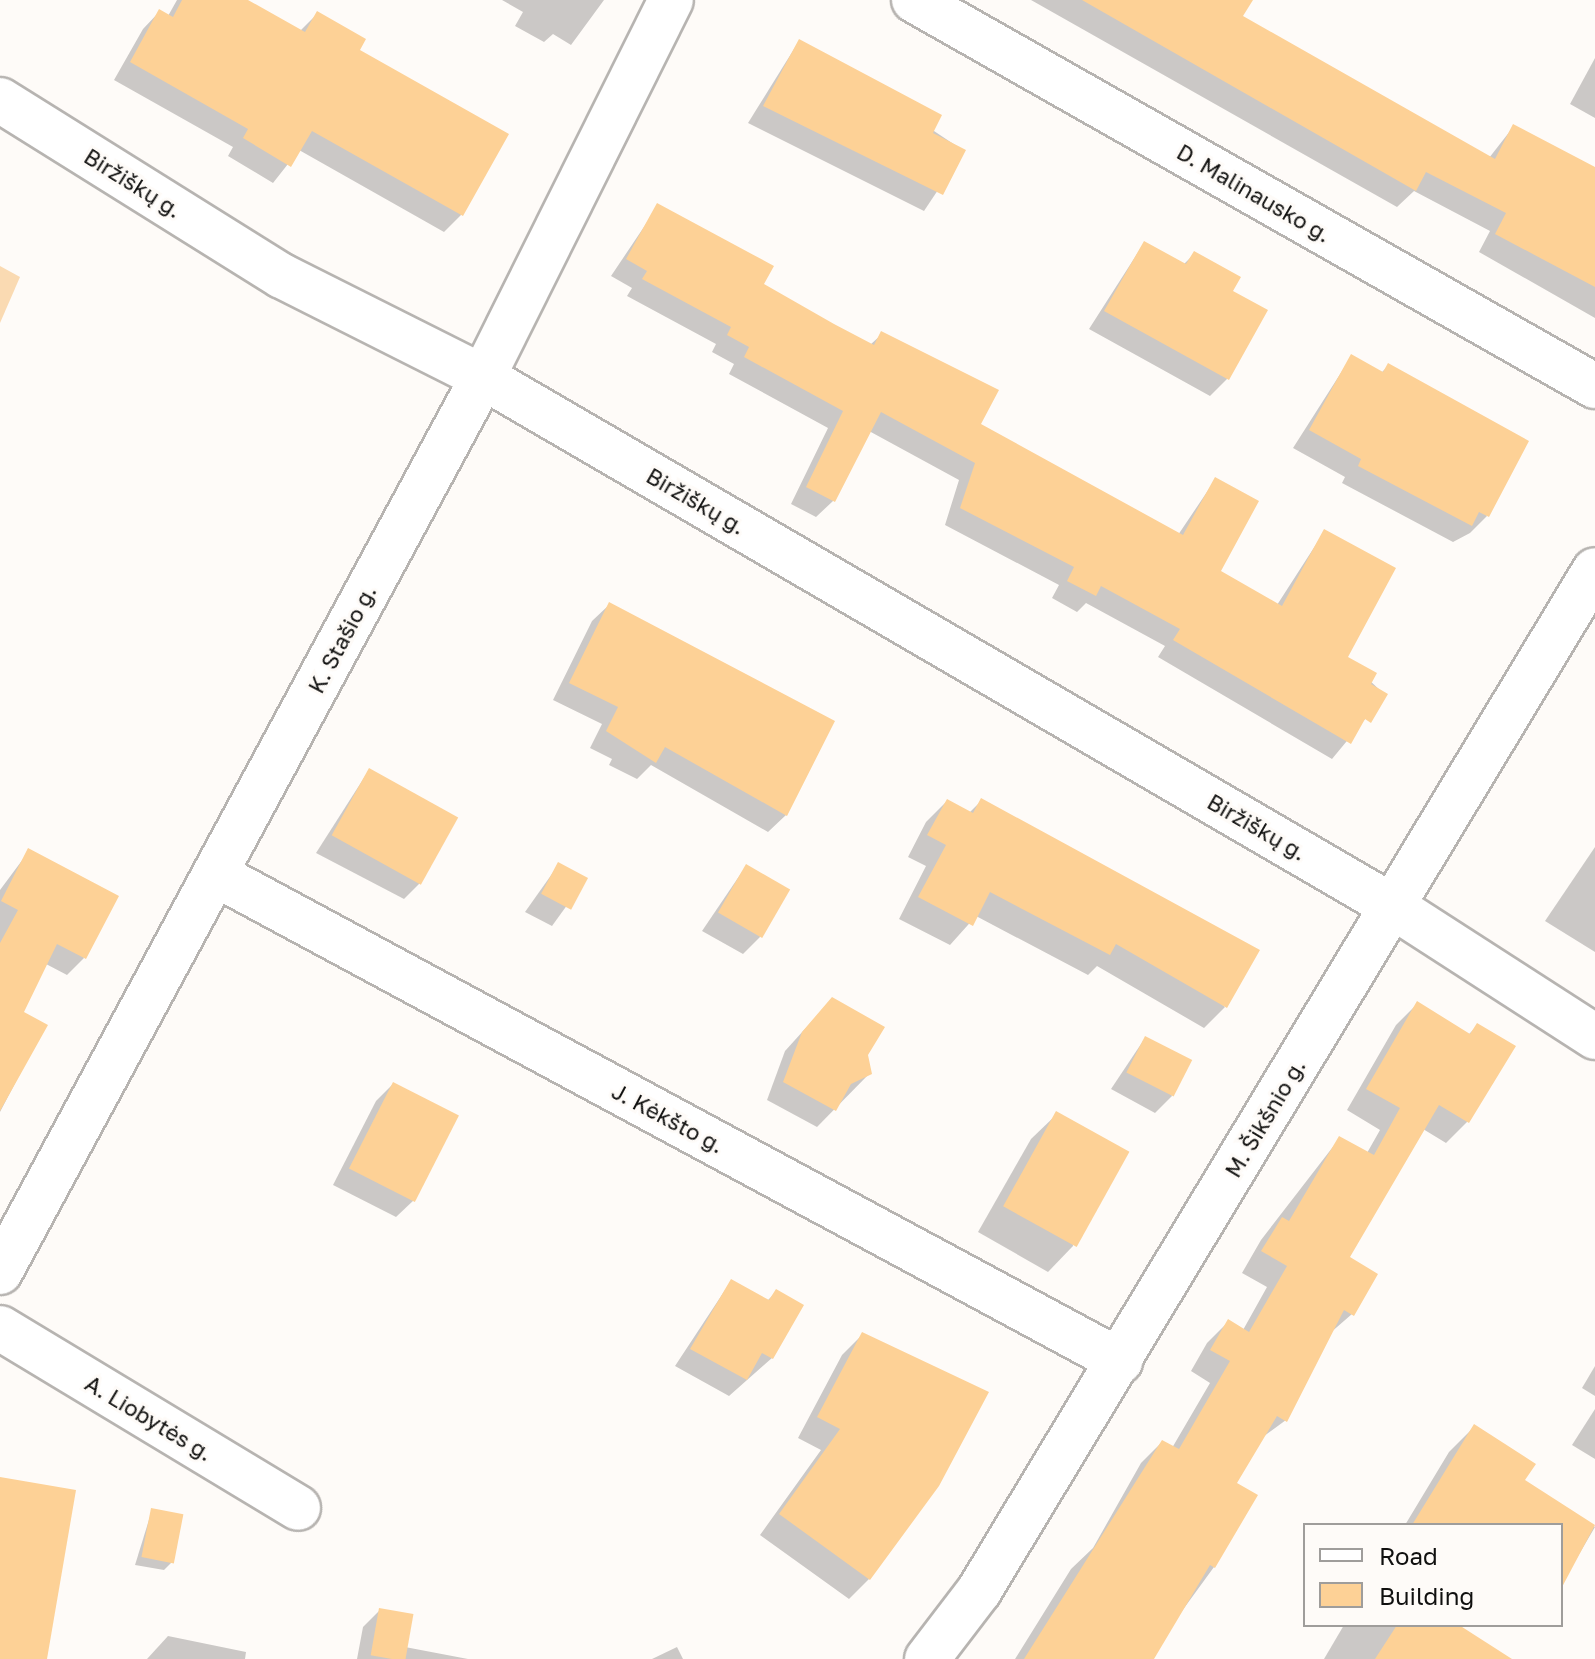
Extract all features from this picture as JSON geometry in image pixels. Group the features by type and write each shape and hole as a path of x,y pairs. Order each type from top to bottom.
{"street":[{"name":"K. Stašio g.","path":"0,1272 483,377 671,0"},
{"name":"D. Malinausko g.","path":"914,0 1595,386"},
{"name":"Biržiškų g.","path":"0,100 282,276 483,377 1392,906 1595,1037"},
{"name":"M. Šikšnio g.","path":"927,1659 979,1591 1595,570"},
{"name":"J. Kėkšto g.","path":"215,874 1120,1361"},
{"name":"A. Liobytės g.","path":"0,1328 298,1508"}],"shaded area":[{"path":"0,266 20,277 0,323"}],"building":[{"path":"182,0 248,0 305,32 317,11 366,39 360,50 509,134 463,216 312,131 291,167 243,138 248,129 130,62 159,9 173,17"},
{"path":"1082,0 1253,0 1243,16 1495,159 1513,124 1595,167 1595,287 1495,234 1506,213 1426,172 1416,191"},
{"path":"799,39 942,115 933,133 966,150 943,195 763,106"},
{"path":"657,203 774,266 764,284 834,324 874,345 881,331 999,390 981,424 1183,535 1215,477 1259,501 1221,571 1282,606 1324,529 1396,568 1348,657 1377,673 1371,684 1388,694 1371,723 1365,719 1351,744 1173,640 1180,629 1101,586 1096,596 1067,581 1074,567 960,508 975,463 881,412 835,502 806,487 843,411 744,357 749,347 727,335 731,327 642,279 647,271 626,259"},
{"path":"1144,241 1186,264 1194,251 1241,277 1233,291 1268,310 1229,380 1104,311"},
{"path":"1351,354 1383,372 1388,363 1529,441 1489,517 1479,512 1472,526 1358,466 1361,459 1309,430"},
{"path":"609,602 835,721 787,816 665,747 656,763 606,731 618,707 569,683"},
{"path":"369,768 458,817 421,885 332,835"},
{"path":"981,798 1260,950 1227,1008 1116,944 1110,955 990,892 973,926 918,897 946,845 927,835 947,799 973,813"},
{"path":"28,848 119,896 86,959 57,944 24,1012 48,1025 0,1111 0,943 18,910 1,901"},
{"path":"558,862 588,878 571,910 541,894"},
{"path":"746,864 790,890 762,938 718,912"},
{"path":"832,997 885,1027 868,1055 872,1074 851,1084 836,1111 783,1082 802,1032"},
{"path":"1417,1001 1470,1034 1477,1023 1516,1046 1469,1123 1439,1105 1350,1257 1378,1274 1354,1316 1344,1310 1287,1422 1277,1416 1237,1483 1258,1495 1215,1568 1210,1565 1154,1659 1024,1659 1162,1440 1179,1449 1230,1361 1210,1350 1228,1319 1249,1332 1287,1266 1261,1251 1282,1217 1289,1221 1339,1136 1374,1155 1400,1108 1366,1089"},
{"path":"1145,1036 1192,1060 1174,1097 1126,1073"},
{"path":"393,1082 459,1116 415,1202 349,1168"},
{"path":"1056,1111 1129,1152 1077,1247 1003,1206"},
{"path":"731,1279 769,1300 776,1289 804,1305 773,1359 762,1353 747,1380 690,1349"},
{"path":"862,1332 989,1392 939,1486 870,1580 779,1514 840,1429 817,1417"},
{"path":"1474,1424 1536,1464 1525,1480 1595,1525 1563,1585 1563,1523 1413,1523"},
{"path":"0,1477 76,1490 47,1659 0,1659"},
{"path":"151,1508 183,1514 174,1563 141,1557"},
{"path":"379,1608 413,1614 406,1659 371,1655"},
{"path":"1396,1627 1462,1627 1512,1659 1375,1659"}]}
